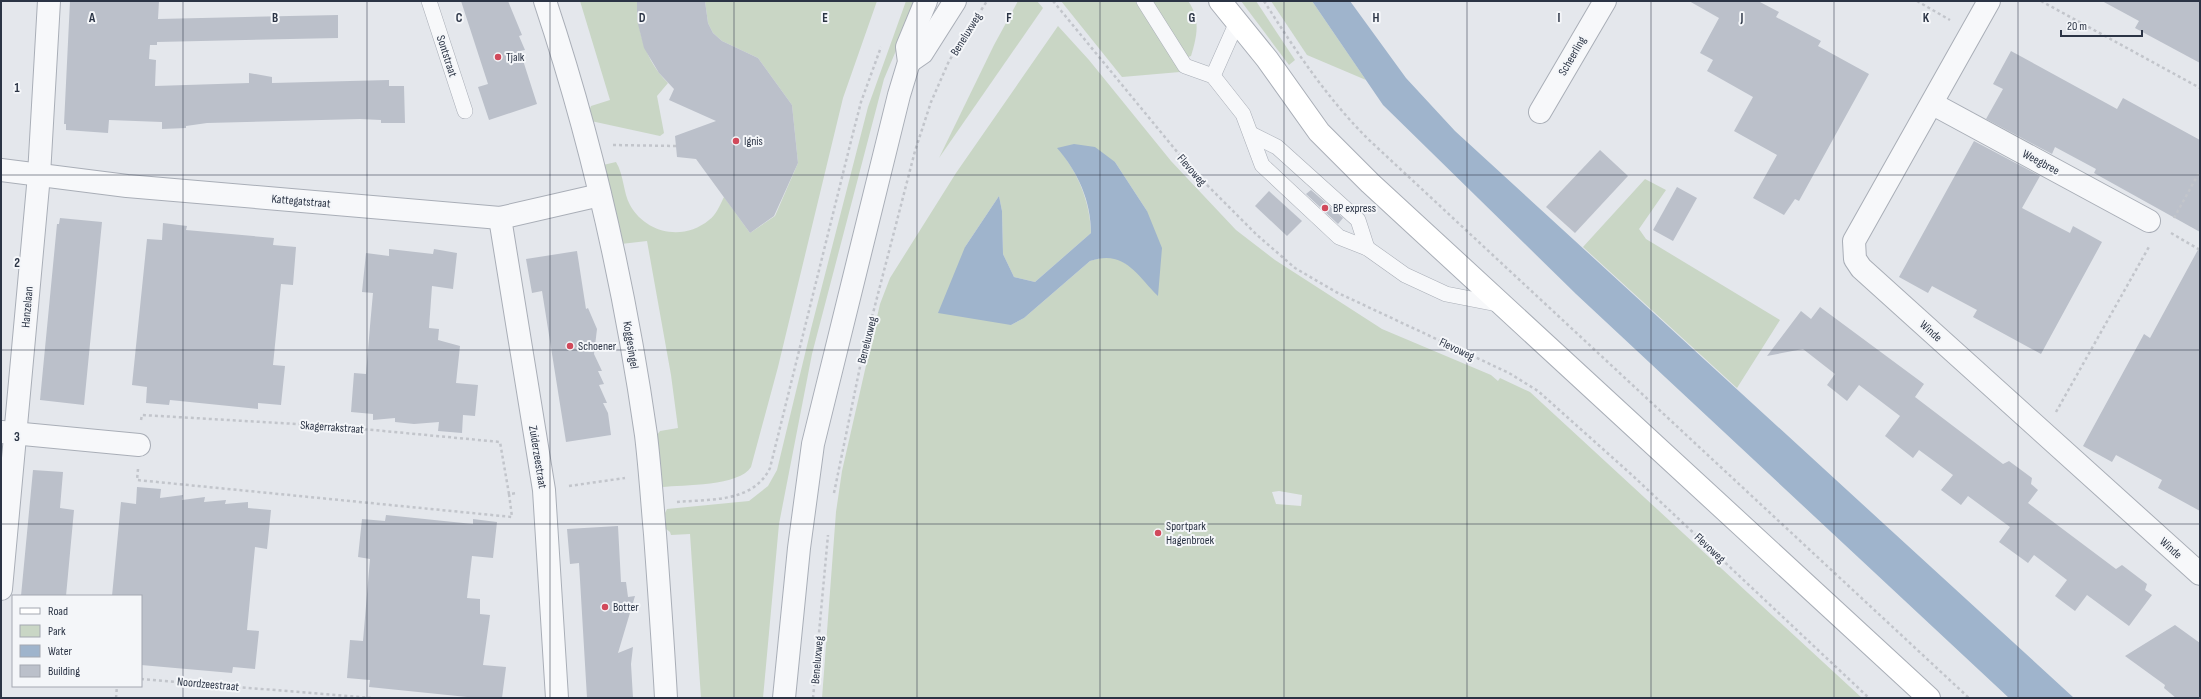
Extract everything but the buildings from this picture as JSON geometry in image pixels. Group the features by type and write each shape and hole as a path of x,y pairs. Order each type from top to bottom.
{"main road":[{"path":"1223,8 1267,59 1319,132 1370,183 1930,698"}],"street":[{"name":"Hanzelaan","path":"1,589 9,432 39,175 49,1"},
{"name":"Koggesingel","path":"545,1 587,144 600,195 626,314 646,436 654,504 666,698"},
{"path":"784,698 798,548 813,444 899,95 909,62 907,47 926,1"},
{"path":"909,62 922,53 955,1"},
{"name":"Scheerling","path":"1540,112 1605,1"},
{"name":"Winde","path":"1989,1 1973,33 1854,241 1855,259 1861,268 2200,574"},
{"name":"Weegbree","path":"1933,104 2159,226"},
{"name":"Kattegatstraat","path":"1,170 128,186 500,218 600,195"},
{"name":"Zuiderzeestraat","path":"500,218 544,490 557,698"},
{"path":"9,432 139,445"}],"lane":[{"name":"Sontstraat","path":"429,1 465,112"},
{"path":"1144,1 1185,66 1213,76 1243,114 1262,165 1339,237 1368,248 1405,275 1446,294 1503,305"},
{"path":"1213,76 1223,8"},
{"path":"1251,134 1277,147 1358,220 1368,248"}],"path":[{"name":"Beneluxweg","path":"870,325 915,151 931,102 949,61 987,1"},
{"name":"Flevoweg","path":"1053,1 1192,170 1257,235 1295,268 1336,292 1508,373 1553,402 1712,549 1869,698"},
{"path":"1264,1 1336,106 1368,139 1969,698"},
{"path":"1917,1 1973,33"},
{"path":"2041,1 2200,88"},
{"path":"670,502 740,495 759,484 770,468 858,116 881,46"},
{"path":"587,144 676,146"},
{"path":"2044,433 2159,226 2200,171"},
{"path":"2159,226 2200,250"},
{"name":"Beneluxweg","path":"834,494 863,355"},
{"name":"Skagerrakstraat","path":"142,415 331,426 500,442 509,494 512,517 137,480 142,415"},
{"path":"509,494 650,474"},
{"name":"Beneluxweg","path":"813,698 828,534"},
{"name":"Noordzeestraat","path":"142,679 371,698"},
{"path":"116,698 117,687"}],"green space":[{"path":"580,1 637,1 637,13 644,45 654,65 668,83 657,96 664,133 660,136 591,121 589,111 591,106 610,100"},
{"path":"705,1 877,1 843,98 778,367 751,467 745,473 724,481 696,485 662,487 657,435 660,431 678,428 671,375 647,241 621,244 603,165 616,162 621,172 626,195 630,205 637,215 646,223 655,228 677,232 688,231 699,227 714,215 724,197 750,233 775,216 798,163 792,105 758,58 722,41 713,33 708,23"},
{"path":"906,1 917,1 884,79 812,354 779,524 763,698 701,698 690,534 671,535 666,529 665,513 667,509 749,501 768,486 777,470 811,329 868,107"},
{"path":"1018,1 1037,1 1043,8 939,158 994,45"},
{"path":"1061,1 1135,1 1180,72 1122,77"},
{"path":"1152,1 1188,1 1195,14 1197,28 1191,56 1188,57"},
{"path":"1241,1 1256,1 1295,60 1289,65"},
{"path":"1271,1 1312,1 1366,80 1307,55"},
{"path":"1058,26 1089,60 1171,161 1236,230 1275,260 1382,329 1491,375 1498,381 1500,378 1530,392 1862,698 822,698 836,512 842,471 880,304 890,278 956,173","holes":["1058,148 1115,162 1147,211 1126,264 1117,259 1108,257 1090,261 1024,318 1011,325 965,247 999,196 1002,211 1003,254 1014,277 1035,282 1091,233 1088,210 1082,188 1077,177","1279,491 1302,495 1301,506 1276,504 1272,492"]},
{"path":"1645,179 1666,190 1639,229 1646,239 1780,320 1737,388 1583,247"}],"water":[{"path":"1312,1 1350,1 1406,78 1455,131 2074,698 2009,698 1576,294 1383,105"},
{"path":"1074,144 1095,147 1115,162 1147,211 1162,248 1158,296 1136,272 1121,261 1112,258 1102,258 1090,261 1024,318 1011,325 938,313 965,247 999,196 1002,211 1003,254 1014,277 1035,282 1091,233 1089,210 1082,188 1071,167 1057,148"}],"place":[{"name":"Tjalk","path":"498,57"},
{"name":"Ignis","path":"736,141"},
{"name":"BP express","path":"1325,208"},
{"name":"Schoener","path":"570,346"},
{"name":"Sportpark Hagenbroek","path":"1158,533"},
{"name":"Botter","path":"605,607"}]}
